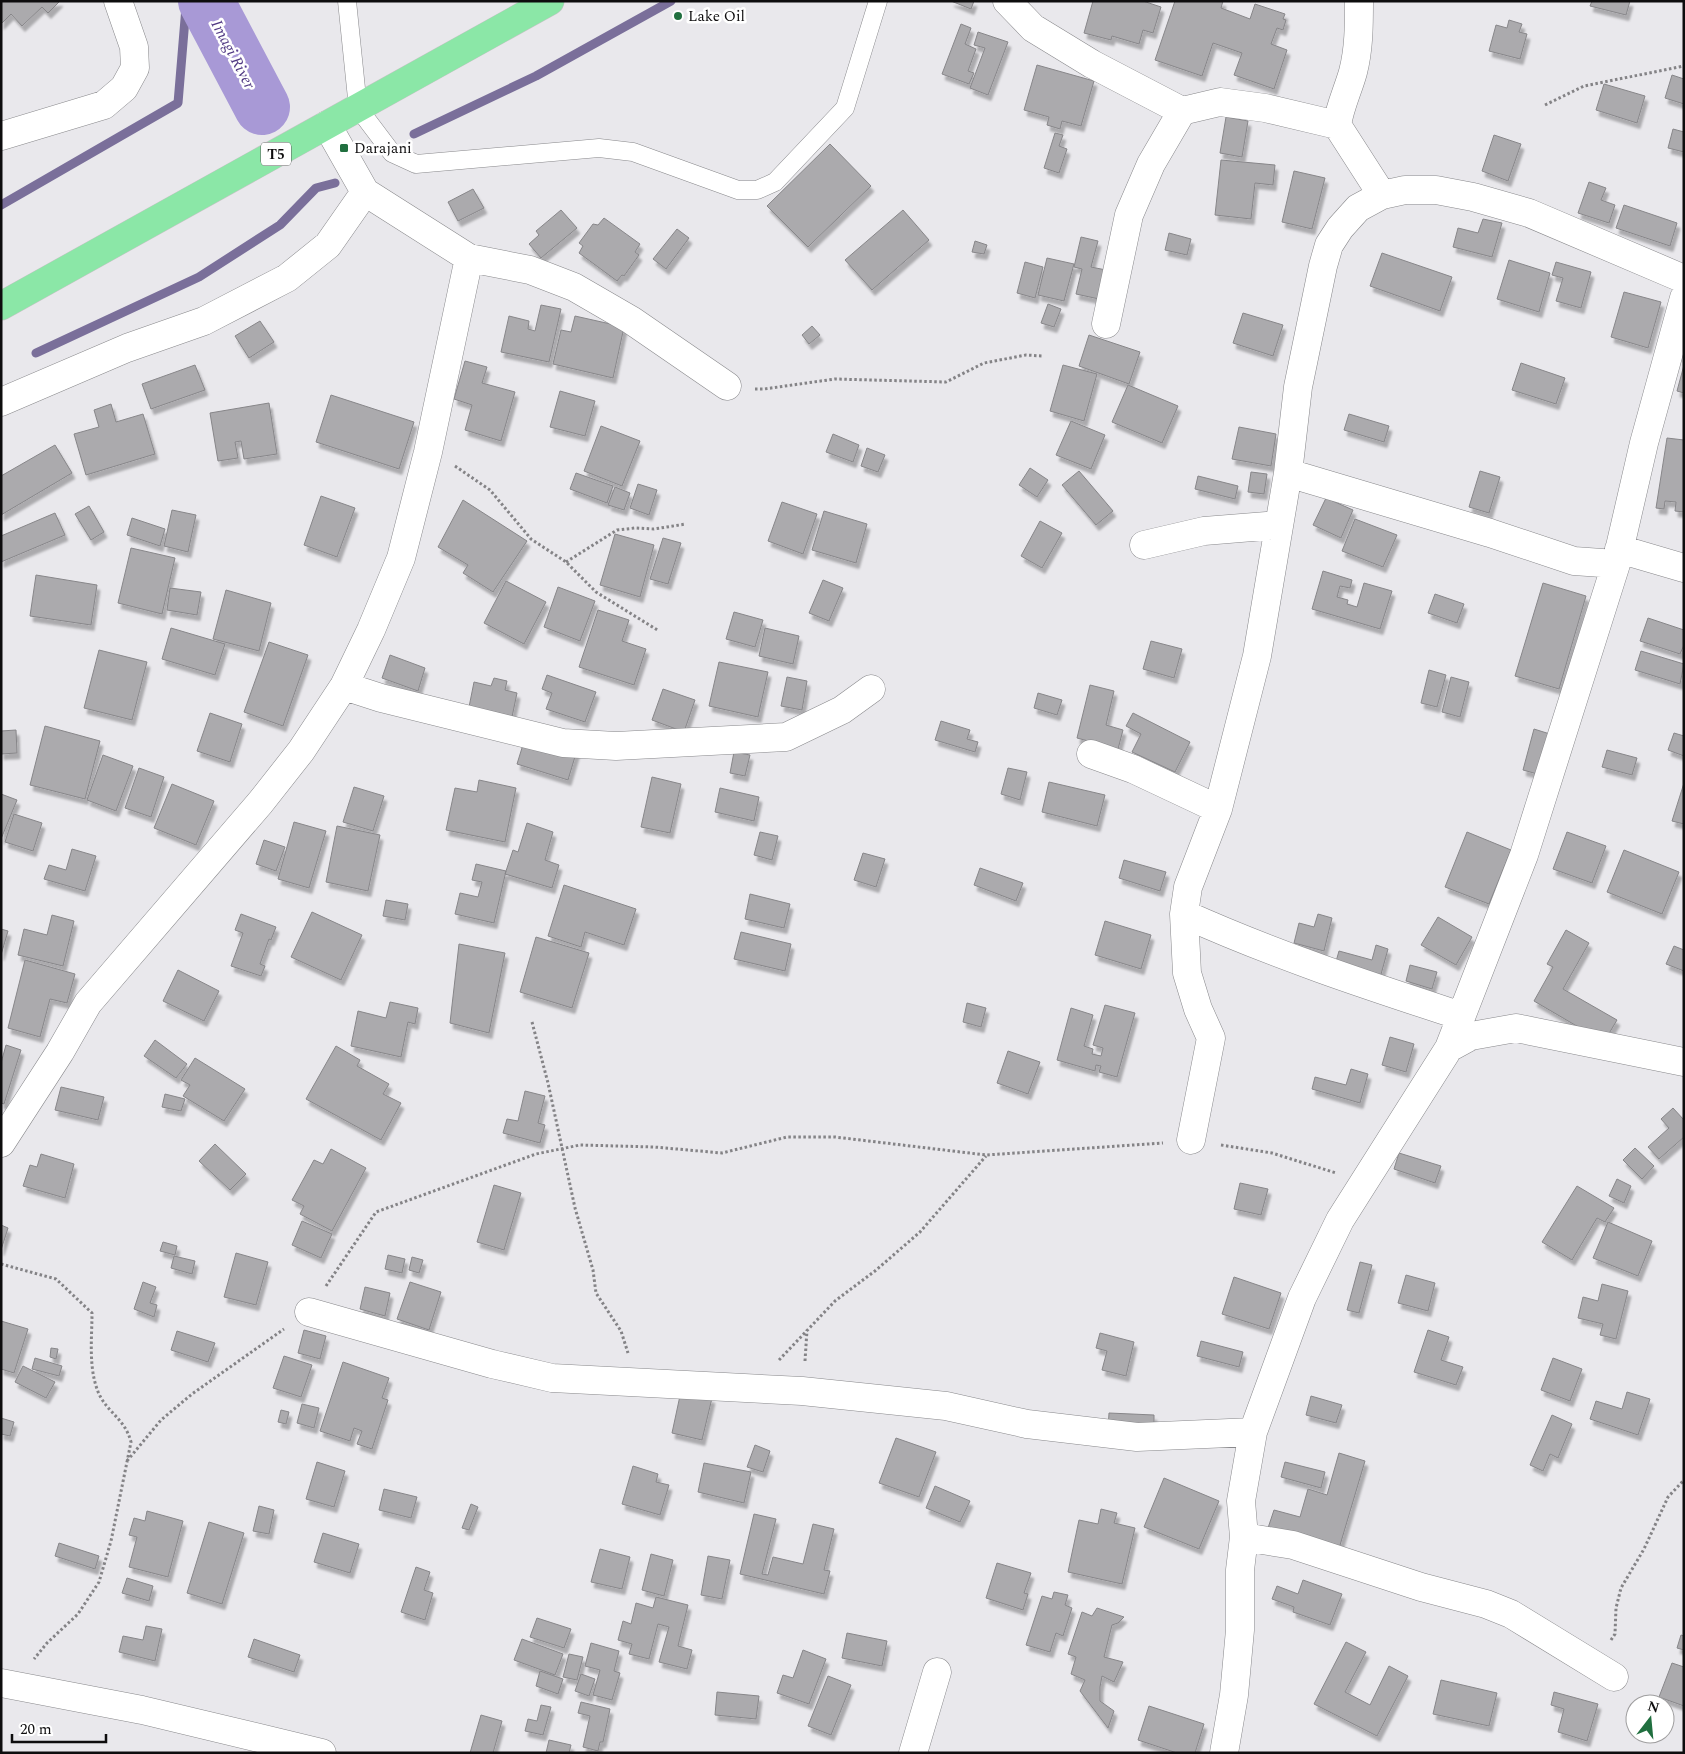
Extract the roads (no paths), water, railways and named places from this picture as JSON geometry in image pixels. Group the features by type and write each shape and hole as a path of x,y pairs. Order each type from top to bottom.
{"highway":[{"name":"T5","path":"1,306 550,1"}],"street":[{"path":"1,136 104,105 124,88 135,68 134,47 118,1"},
{"path":"1007,1 1032,28 1092,64 1182,112 1220,102 1265,108 1337,125"},
{"path":"1359,1 1359,32 1352,72 1341,103 1337,125 1382,195"},
{"path":"1106,324 1129,215 1151,164 1182,112"},
{"path":"327,125 365,192 469,258 530,270 574,287 631,320 727,386"},
{"path":"1191,1140 1210,1038 1198,1010 1187,973 1184,914 1188,887 1218,810 1257,656 1288,473 1298,387 1329,245 1340,228 1358,208 1382,195 1405,190 1436,190 1503,204 1684,279"},
{"path":"1,402 128,348 204,321 286,278 328,245 365,192"},
{"path":"1,1143 60,1052 88,1002 260,803 301,751 344,686 402,558 428,452 469,258"},
{"path":"1224,1753 1235,1686 1244,1537 1241,1501 1253,1432 1302,1298 1340,1220 1449,1048 1524,855 1618,556 1644,443 1684,298"},
{"path":"1288,473 1490,533 1574,561 1618,556 1684,568"},
{"path":"1144,545 1204,531 1278,525"},
{"path":"344,686 381,698 563,744 616,746 786,737 842,710 871,689"},
{"path":"1091,754 1133,770 1218,810"},
{"path":"1184,914 1246,942 1318,969 1461,1016"},
{"path":"1449,1048 1471,1036 1516,1028 1684,1062"},
{"path":"309,1312 492,1364 552,1378 754,1387 946,1406 1027,1424 1137,1438 1172,1434 1253,1432"},
{"path":"1244,1537 1293,1545 1421,1587 1486,1604 1511,1614 1605,1672"},
{"path":"913,1753 937,1672"},
{"path":"6,1685 142,1710 322,1753"}],"lane":[{"path":"347,1 358,108 392,153 416,164 599,148 633,152 738,190 757,190 775,182 845,108 878,1"}],"waterway":[{"path":"1,205 178,103 186,7 199,1"},
{"name":"Imagi River","path":"206,1 262,107"},
{"path":"414,134 536,76 671,1"},
{"path":"36,353 199,277 280,225 316,188 335,183"}],"place":[{"name":"Lake Oil","path":"678,16"},
{"name":"Darajani","path":"344,148"}]}
